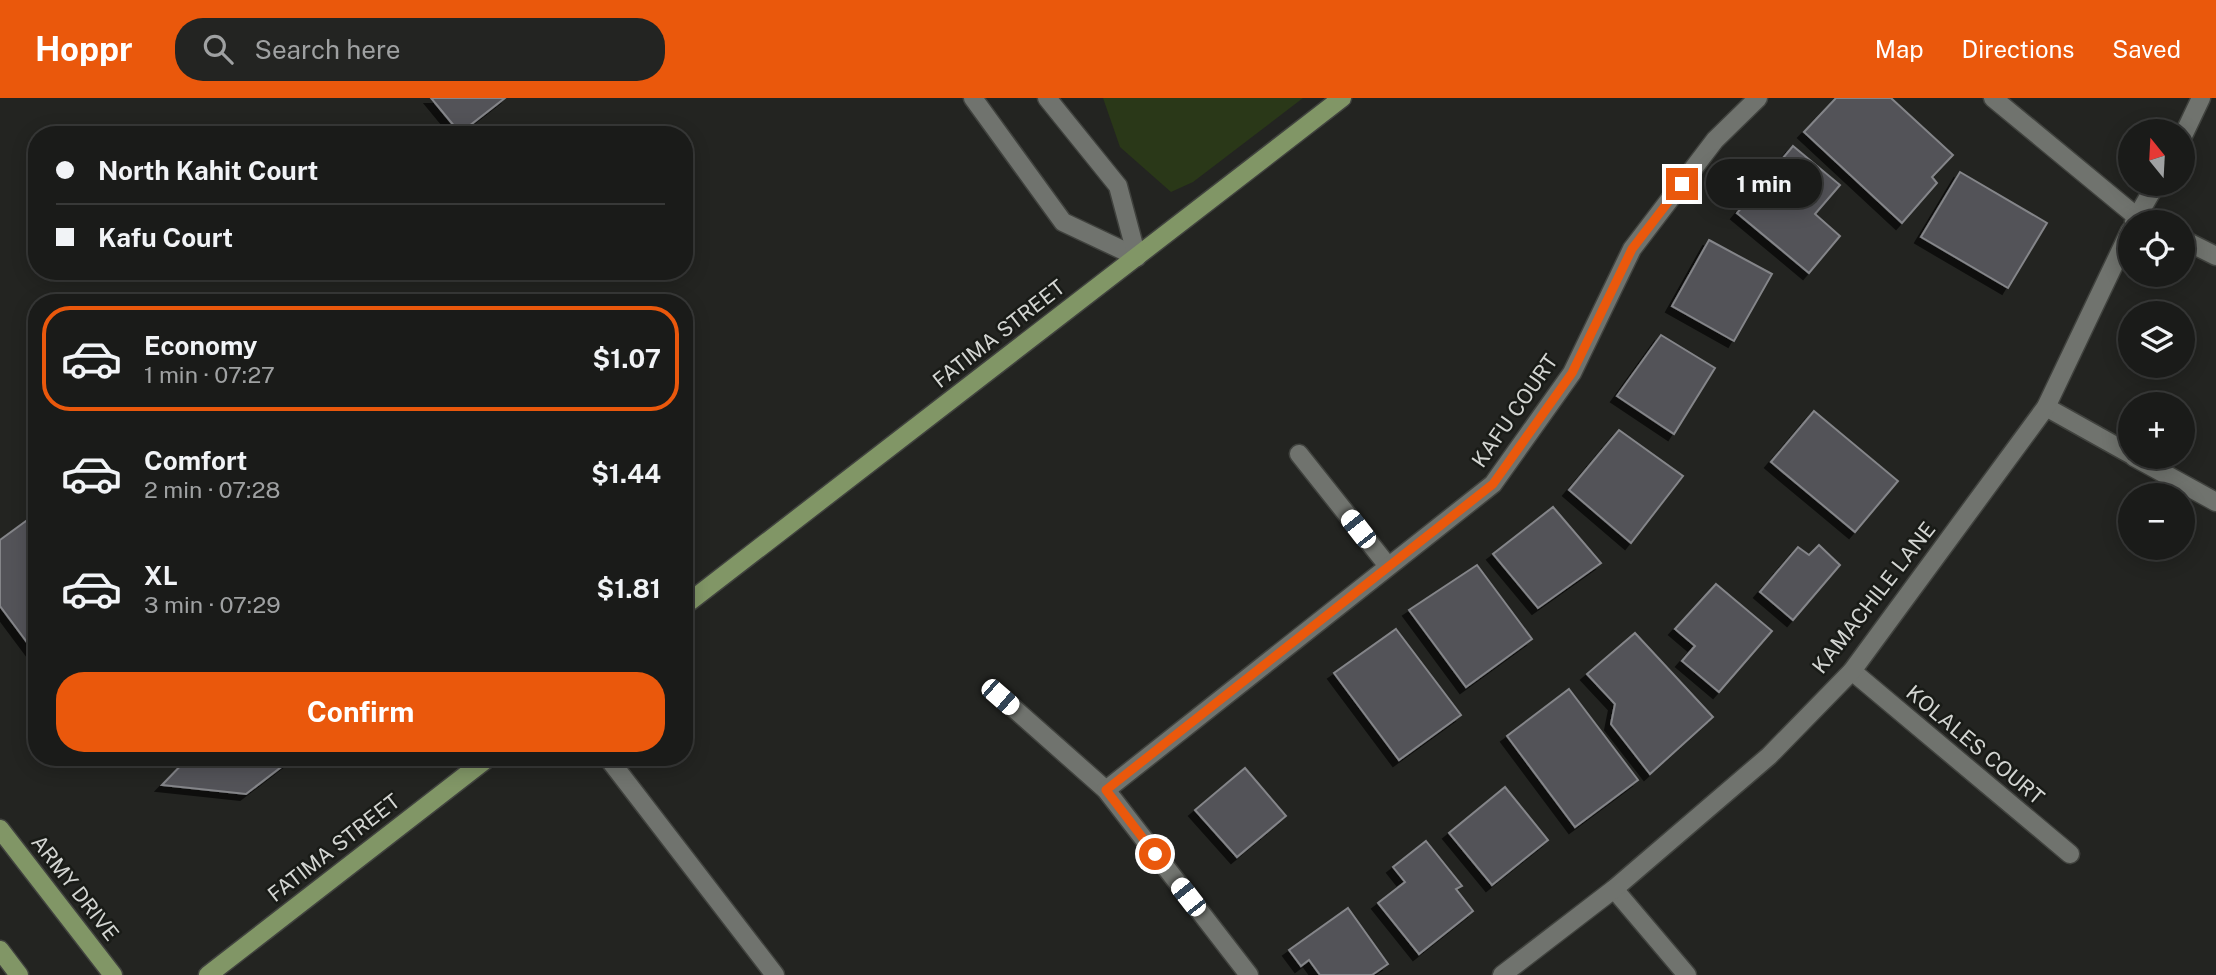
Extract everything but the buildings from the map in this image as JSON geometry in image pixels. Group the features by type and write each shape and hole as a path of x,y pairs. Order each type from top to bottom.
{"main road":[{"name":"FATIMA STREET","path":"693,599 1342,98"},
{"name":"FATIMA STREET","path":"208,975 478,766"},
{"name":"ARMY DRIVE","path":"0,829 113,975"},
{"path":"0,950 19,975"}],"street":[{"path":"973,98 1063,222 1137,257"},
{"path":"1047,98 1118,186 1137,257"},
{"name":"KAFU COURT","path":"1106,790 1493,484 1572,373 1632,249 1715,140 1758,98"},
{"path":"1993,98 2122,210"},
{"path":"2191,119 2201,98"},
{"path":"2195,246 2216,256"},
{"name":"KAMACHILE LANE","path":"1502,975 1614,889 1769,755 1852,671 2046,407 2118,261"},
{"path":"2046,407 2118,447"},
{"path":"1299,454 1388,566"},
{"path":"2156,469 2216,502"},
{"name":"KOLALES COURT","path":"1852,671 2070,854"},
{"path":"1000,697 1106,790 1249,975"},
{"path":"614,766 775,975"},
{"path":"1614,889 1687,975"}],"green space":[{"path":"1103,98 1303,98 1193,182 1171,192 1120,147"}],"route":[{"path":"1155,854 1106,790 1493,484 1572,373 1632,249 1682,184"}]}
